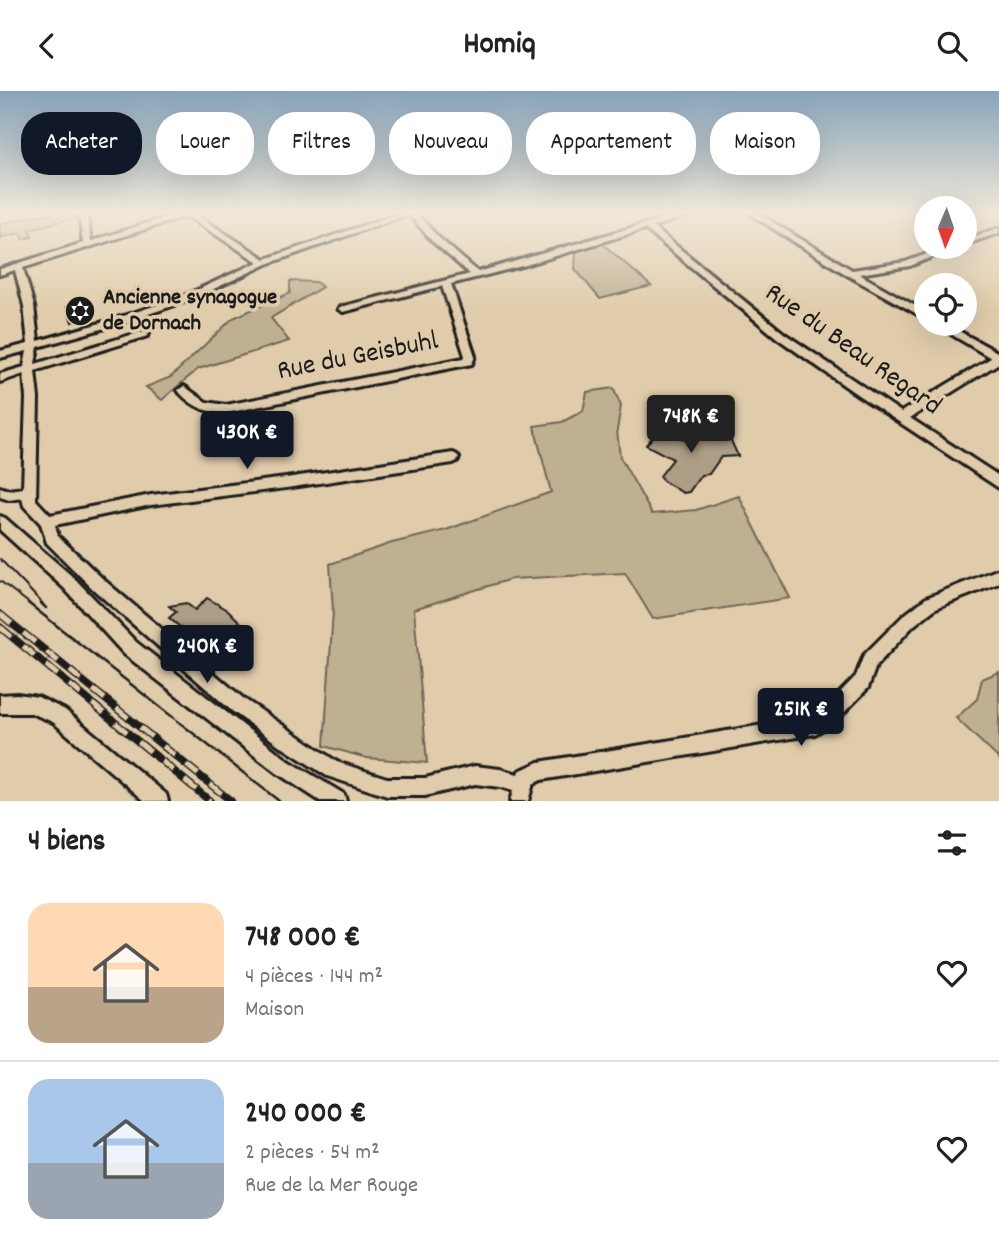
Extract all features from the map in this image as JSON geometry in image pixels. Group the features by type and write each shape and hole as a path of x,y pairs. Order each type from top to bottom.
{"street":[{"path":"0,272 77,247"},
{"path":"240,247 264,262"},
{"path":"0,355 187,298 264,262 307,247"},
{"path":"444,247 475,274"},
{"path":"343,309 578,247"},
{"name":"Rue du Beau Regard","path":"672,247 778,334 878,405 902,417 999,484"},
{"path":"808,247 914,309"},
{"path":"850,273 907,264 921,259"},
{"path":"18,266 29,306 33,347 29,368 32,398 29,502 47,521 52,540 99,585 238,705 333,770 397,787 425,787 475,775 500,778 521,793 531,774 552,768 815,725 829,716 862,683 870,661 908,621 931,603 999,576"},
{"name":"Rue du Geisbuhl","path":"184,390 197,405 226,409 468,361 470,356 446,283"},
{"path":"0,378 144,334"},
{"path":"902,417 999,358 960,336"},
{"path":"47,521 150,500 453,458"},
{"path":"0,492 9,495 29,492"},
{"path":"0,522 50,564 130,648 283,767 337,801"},
{"path":"0,704 28,702 41,705 59,716 159,801"}],"shaded area":[{"path":"607,247 651,286 600,299 575,269 576,251"},
{"path":"290,281 316,282 322,287 271,318 289,341 198,369 162,400 146,387 171,377 233,318 290,293"},
{"path":"613,388 621,406 617,430 620,457 652,514 696,510 739,496 790,598 653,619 625,573 511,579 414,609 427,763 367,758 324,746 333,611 330,564 392,543 446,530 551,492 534,426 562,422 583,411 587,392"},
{"path":"999,672 999,759 956,718 977,699 982,679"}],"building":[{"name":"Ancienne synagogue de Dornach","path":"88,300 93,315 72,322 67,307"},
{"path":"699,426 729,436 738,456 721,457 709,474 701,475 689,492 683,493 660,476 673,459 646,445 659,429 687,441"},
{"path":"207,598 228,610 251,633 239,646 243,649 233,659 229,656 222,663 209,651 205,654 193,644 196,640 169,618 176,612 169,606 186,603 195,610"}],"tram line":[{"path":"0,559 43,604"},
{"path":"0,581 30,604"},
{"path":"28,603 279,801"},
{"path":"41,603 46,608"}],"railway":[{"path":"0,614 231,801"},
{"path":"0,627 210,801"}],"place":[{"name":"Ancienne synagogue de Dornach","path":"80,311"}]}
